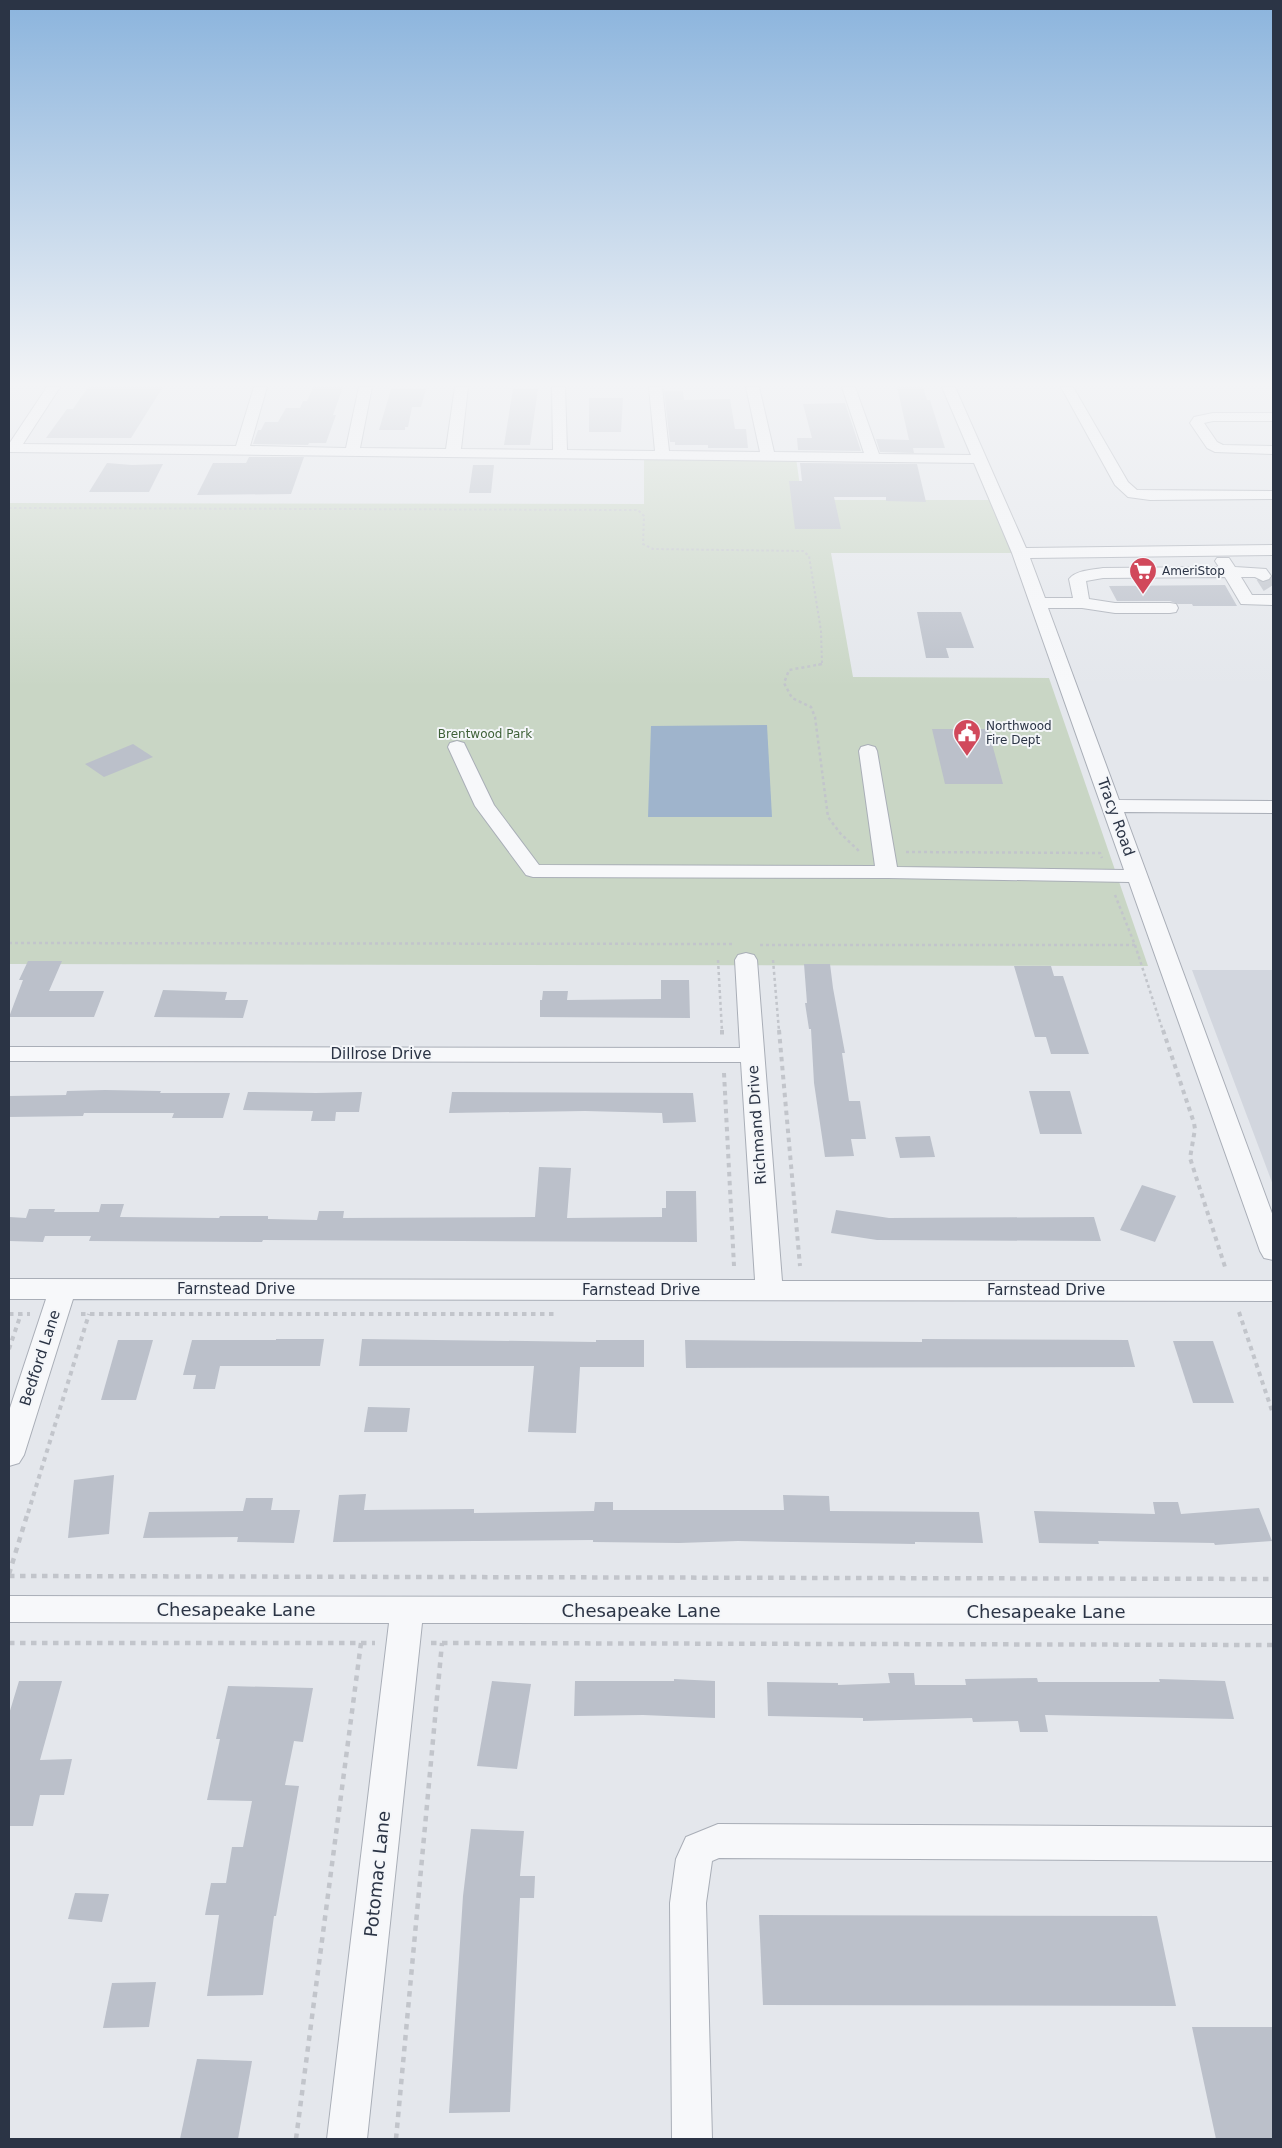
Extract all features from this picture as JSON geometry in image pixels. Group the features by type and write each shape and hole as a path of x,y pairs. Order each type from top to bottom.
{"street":[{"name":"Tracy Road","path":"992,487 1020,553 1111,806 1269,1227 1273,1251"},
{"path":"1123,487 1140,495 1273,495"},
{"path":"1020,553 1273,550"},
{"path":"1216,551 1247,600 1269,583"},
{"path":"1135,552 1144,573"},
{"path":"1082,603 1077,579 1084,576 1144,573 1230,573 1269,583"},
{"path":"1038,603 1082,603 1115,608 1170,608"},
{"path":"458,747 485,806 534,871 889,872 1138,876"},
{"path":"868,752 886,869 889,872"},
{"path":"1111,806 1273,807"},
{"name":"Richmand Drive","path":"746,950 769,1290"},
{"name":"Dillrose Drive","path":"9,1054 752,1055"},
{"name":"Farnstead Drive","path":"9,1289 1273,1290"},
{"name":"Bedford Lane","path":"9,1454 63,1289"},
{"name":"Chesapeake Lane","path":"9,1609 405,1626 1273,1611"},
{"name":"Potomac Lane","path":"347,2139 405,1626"},
{"path":"692,2139 688,1903 694,1859 699,1849 718,1841 1273,1844"}],"path":[{"path":"9,508 638,510 644,516 643,544 654,549 803,551 809,556 821,631 822,664 789,670 784,682 792,698 811,707 815,717 828,817 840,833 860,852 869,852"},
{"path":"1103,849 1110,876 1135,945"},
{"path":"902,852 1100,853 1135,945 1194,1123 1195,1129 1190,1158 1273,1414"},
{"path":"9,943 746,950 1135,945"},
{"path":"718,960 734,1266"},
{"path":"773,960 800,1266"},
{"path":"9,1349 21,1314"},
{"path":"89,1314 9,1575 1273,1579"},
{"path":"9,1643 362,1643 405,1626 442,1643 1273,1645"},
{"path":"296,2139 362,1643"},
{"path":"396,2139 442,1643"}],"shaded area":[{"path":"1192,970 1273,970 1273,1185"}],"green space":[{"name":"Brentwood Park","path":"644,487 800,487 802,500 995,500 1014,553 831,553 853,677 1049,678 1148,966 9,964 9,503 644,504"}],"water":[{"path":"767,725 772,817 648,817 651,726"}],"building":[{"path":"92,487 151,487 149,492 89,492"},
{"path":"201,487 293,487 291,494 197,495"},
{"path":"470,487 492,487 491,493 469,493"},
{"path":"790,487 923,487 926,502 886,501 886,497 834,497 841,529 795,529"},
{"path":"1225,585 1237,606 1193,606 1192,604 1178,604 1170,601 1117,601 1109,586"},
{"path":"917,612 961,612 974,648 946,648 949,658 926,658"},
{"name":"Northwood Fire Dept","path":"932,729 988,729 1003,784 945,784"},
{"path":"133,744 153,757 104,777 85,764"},
{"path":"28,961 62,961 49,991 104,991 94,1017 9,1017 23,980 19,980"},
{"path":"804,964 830,964 845,1053 842,1053 849,1101 860,1101 866,1139 851,1139 854,1156 825,1157 814,1083 811,1029 809,1029 805,1003 807,1003"},
{"path":"1014,966 1051,966 1054,976 1063,976 1089,1054 1051,1054 1046,1037 1035,1037"},
{"path":"661,980 689,980 690,1018 540,1017 540,1000 542,1000 543,991 568,991 567,1000 661,999"},
{"path":"163,990 227,992 225,1000 248,1000 243,1018 154,1017"},
{"path":"67,1091 161,1091 160,1093 230,1093 223,1118 172,1118 174,1113 84,1113 83,1116 9,1117 9,1096 66,1095"},
{"path":"1029,1091 1070,1091 1082,1134 1040,1134"},
{"path":"248,1092 362,1092 359,1112 336,1112 335,1121 311,1121 313,1111 243,1110"},
{"path":"452,1092 693,1093 696,1122 663,1123 662,1113 585,1111 449,1113"},
{"path":"930,1136 935,1157 900,1158 895,1137"},
{"path":"539,1167 571,1168 567,1218 662,1217 662,1208 666,1208 666,1191 696,1191 697,1242 89,1241 91,1236 45,1236 43,1242 9,1241 9,1217 26,1218 29,1209 55,1209 54,1212 99,1212 101,1204 124,1204 120,1217 219,1218 220,1216 268,1216 268,1219 317,1220 319,1211 344,1211 343,1218 535,1217"},
{"path":"1142,1185 1176,1196 1155,1242 1120,1230"},
{"path":"836,1210 889,1218 1094,1217 1101,1241 877,1240 831,1233"},
{"path":"324,1339 320,1366 220,1366 215,1389 193,1389 196,1375 183,1375 192,1340"},
{"path":"362,1339 596,1342 596,1340 644,1340 644,1367 580,1367 576,1433 528,1432 534,1366 359,1366"},
{"path":"922,1339 1128,1340 1135,1367 686,1368 685,1340 922,1342"},
{"path":"118,1340 153,1340 136,1400 101,1400"},
{"path":"1173,1341 1213,1341 1234,1403 1193,1403"},
{"path":"368,1407 410,1408 407,1432 364,1432"},
{"path":"114,1475 109,1534 68,1538 74,1480"},
{"path":"366,1494 364,1510 474,1509 474,1513 594,1511 595,1502 613,1502 613,1510 784,1510 783,1495 829,1496 830,1511 979,1512 983,1543 915,1542 915,1544 738,1541 679,1543 593,1542 593,1540 333,1542 339,1495"},
{"path":"246,1498 273,1498 271,1510 300,1510 294,1543 237,1542 238,1537 143,1538 149,1512 243,1511"},
{"path":"1153,1502 1178,1502 1181,1514 1259,1508 1272,1541 1215,1545 1214,1543 1098,1541 1099,1544 1039,1543 1034,1511 1155,1514"},
{"path":"888,1673 914,1673 915,1685 966,1685 965,1679 1037,1678 1038,1682 1160,1682 1159,1679 1225,1681 1234,1719 1045,1715 1048,1732 1020,1732 1018,1721 973,1722 972,1718 863,1721 863,1718 768,1716 767,1682 838,1683 838,1685 890,1683"},
{"path":"674,1679 715,1681 715,1718 643,1715 574,1716 575,1681 674,1681"},
{"path":"19,1681 62,1681 40,1760 72,1759 64,1795 40,1795 33,1826 9,1826 9,1714"},
{"path":"492,1681 531,1684 517,1769 477,1766"},
{"path":"228,1686 313,1688 303,1742 294,1741 285,1785 299,1786 276,1916 274,1916 263,1995 207,1996 219,1915 205,1915 211,1883 226,1883 232,1847 243,1847 252,1801 207,1800 220,1739 216,1739"},
{"path":"471,1829 524,1831 520,1876 535,1876 534,1898 520,1898 510,2112 449,2113 463,1896"},
{"path":"75,1893 109,1894 102,1922 68,1919"},
{"path":"759,1915 1157,1916 1176,2006 763,2005"},
{"path":"156,1982 149,2027 103,2028 112,1983"},
{"path":"1192,2027 1273,2027 1273,2139 1216,2139"},
{"path":"197,2059 252,2061 238,2139 180,2139"}],"tunnel":[{"path":"1263,576 1270,587"}],"place":[{"name":"AmeriStop","path":"1143,595"},
{"name":"Northwood Fire Dept","path":"967,757"}]}
